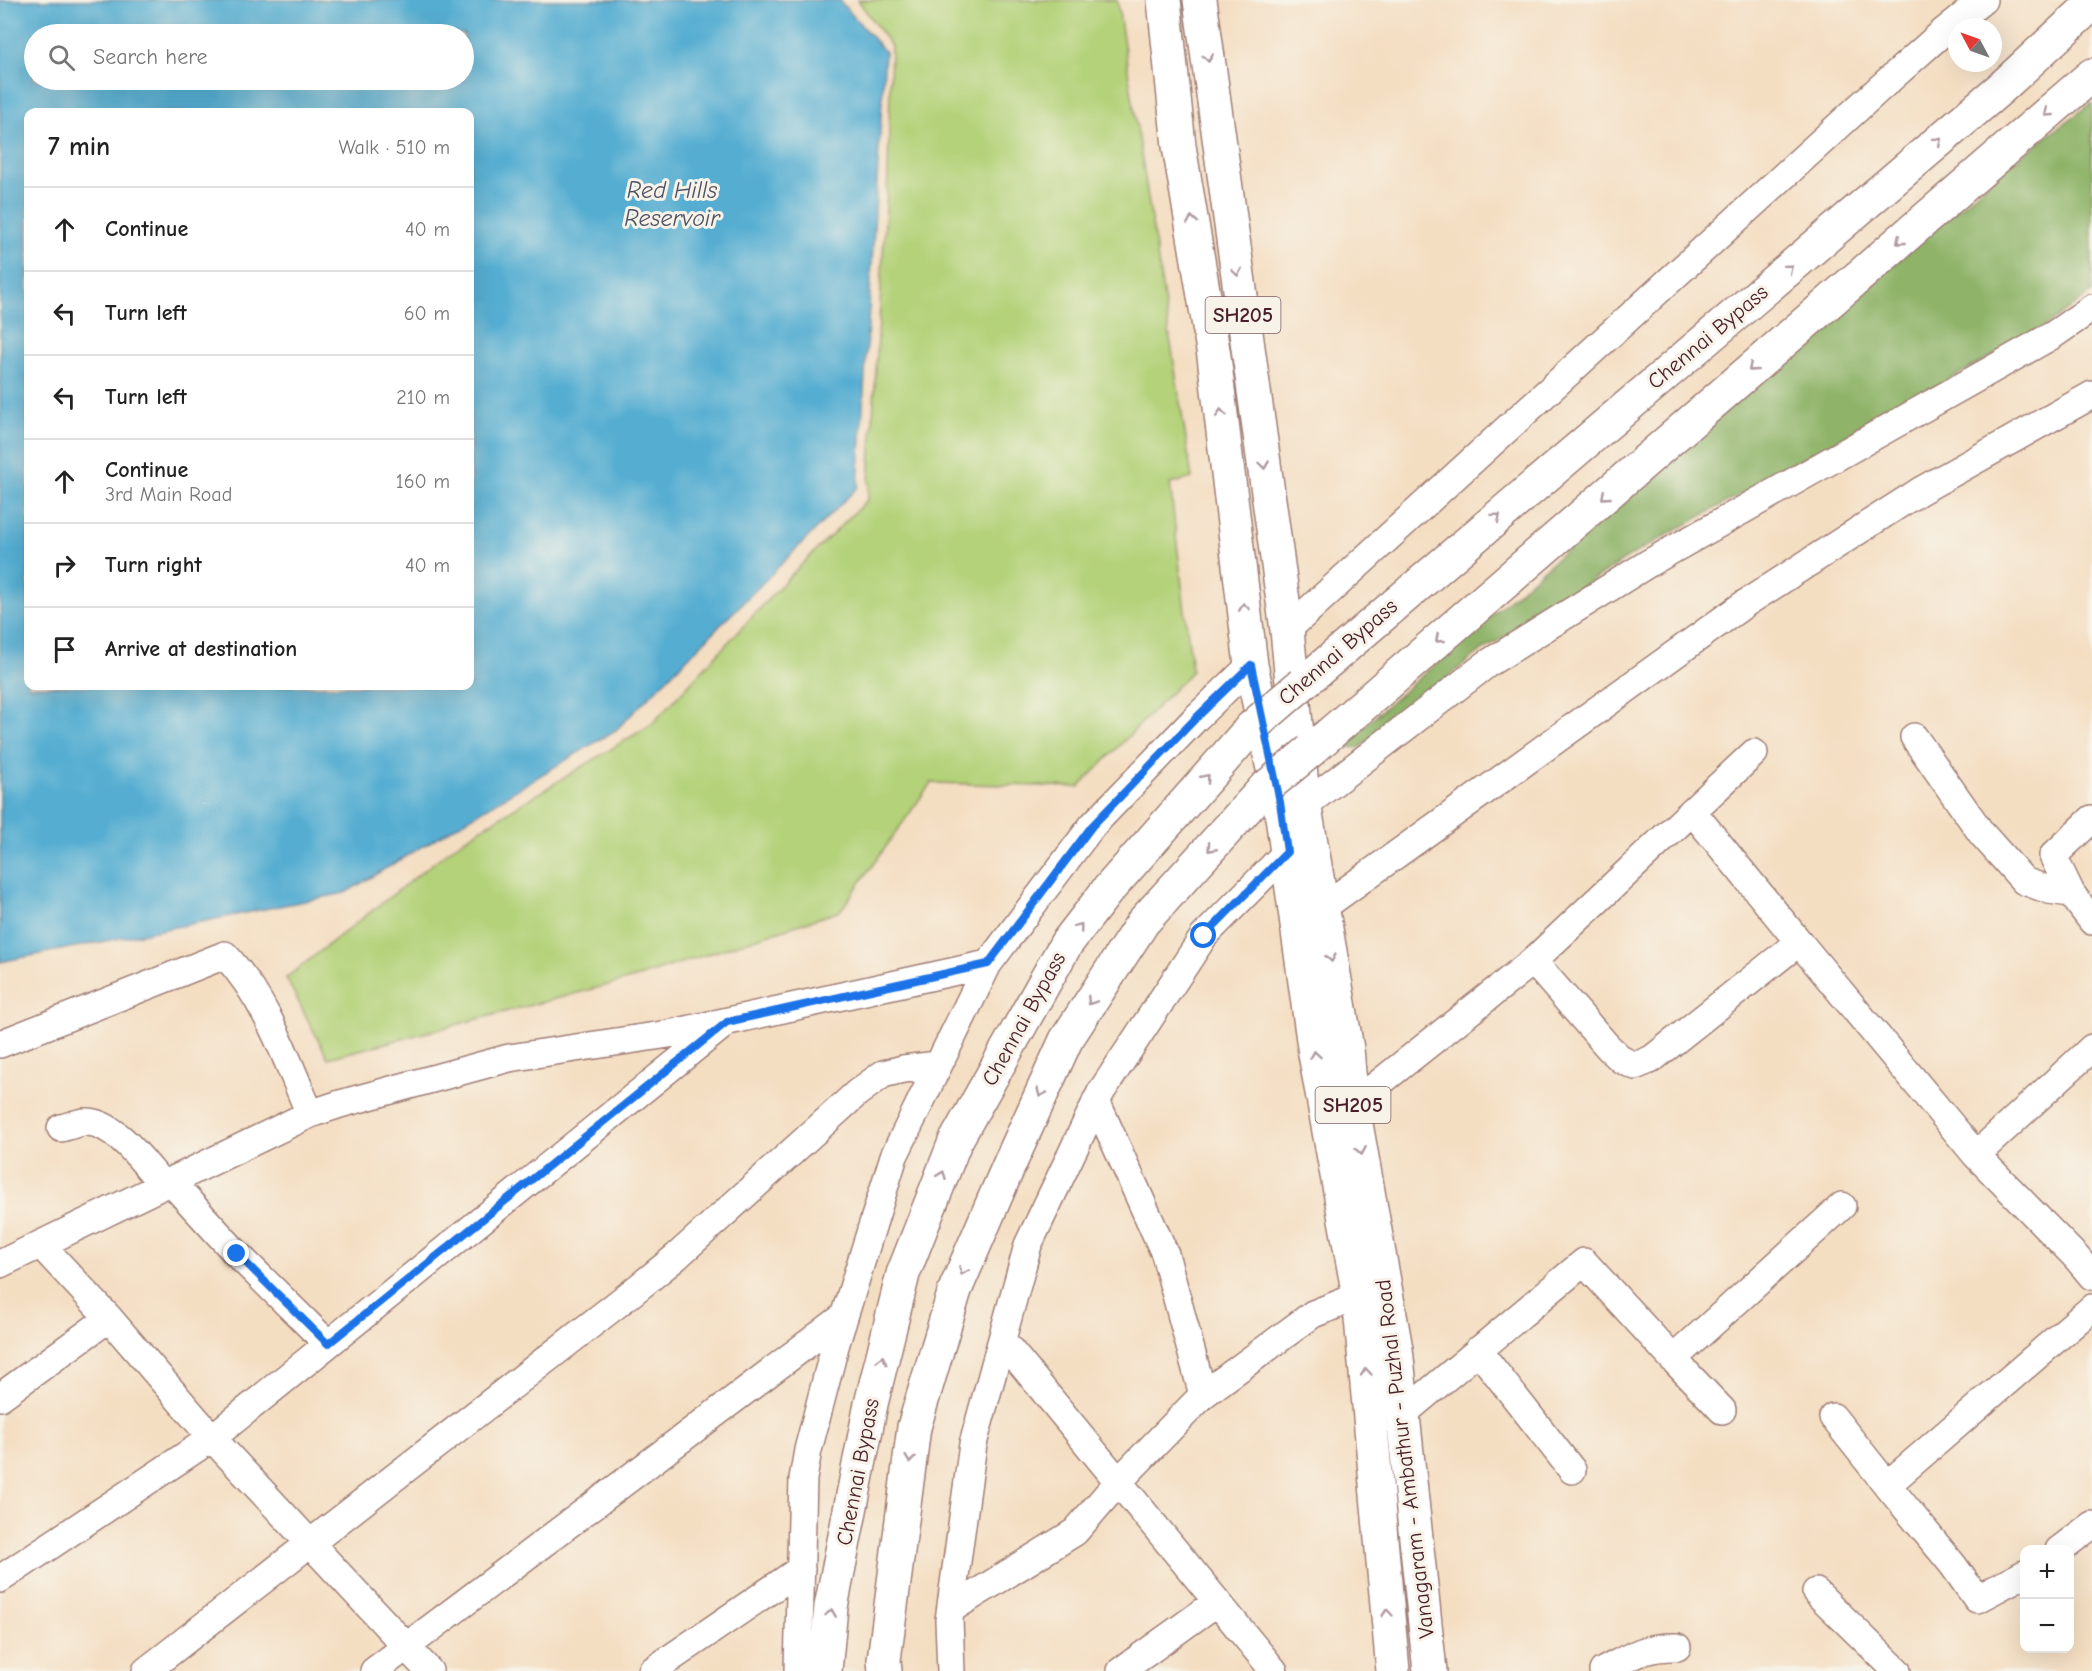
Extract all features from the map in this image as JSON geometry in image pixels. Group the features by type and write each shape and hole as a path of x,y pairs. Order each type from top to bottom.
{"main road":[{"name":"Chennai Bypass","path":"825,1671 831,1607 871,1404 903,1274 955,1142 1066,944 1107,891 1243,736 1346,644 1992,95 2092,4"},
{"name":"Vanagaram - Ambathur - Puzhal Road","path":"1201,12 1287,630 1301,831 1322,908 1347,1049 1353,1104 1396,1348 1430,1671"},
{"path":"1201,12 1166,15 1179,146 1214,356 1251,665 1280,802 1301,831 1315,1054 1359,1296 1393,1671"},
{"name":"Chennai Bypass","path":"885,1671 884,1660 914,1427 955,1290 1066,1040 1143,922 1264,789 2092,75"}],"street":[{"path":"1287,630 1880,88 1983,0"},
{"path":"951,1671 951,1609 973,1444 1028,1245 1101,1092 1204,936 1301,831 1487,664 1649,563 2053,335 2092,308"},
{"path":"1322,908 1746,603 1920,491 2092,395"},
{"path":"798,1671 803,1479 808,1450 843,1317 894,1155 988,964 1092,826 1196,718 1251,665"},
{"path":"1914,737 1982,834 2024,881 2049,890 2071,893"},
{"path":"1353,1104 1533,961 1754,753"},
{"path":"1692,811 1976,1155 2092,1276"},
{"path":"2092,819 2053,856 2071,893 2092,921"},
{"path":"1533,961 1608,1047 1622,1060 1635,1066 1652,1059 1799,942"},
{"path":"0,1044 225,955 243,975 266,1011 310,1114"},
{"path":"0,1264 310,1114 340,1104 509,1059 669,1034 988,964"},
{"path":"0,1579 212,1438 727,1022"},
{"path":"1976,1155 2092,1048"},
{"path":"146,1671 676,1257 857,1093 883,1074 938,1065"},
{"path":"1096,1101 1165,1254 1203,1395"},
{"path":"61,1128 85,1122 100,1124 115,1132 328,1344"},
{"path":"1673,1359 1842,1206"},
{"path":"41,1245 109,1318 212,1438 429,1671"},
{"path":"1404,1413 1584,1262 1722,1410"},
{"path":"951,1609 1075,1532 1118,1482 1203,1395 1313,1314 1359,1296"},
{"path":"1887,1485 2092,1308"},
{"path":"374,1671 843,1317"},
{"path":"0,1397 109,1318"},
{"path":"1002,1340 1274,1671"},
{"path":"1478,1350 1572,1470"},
{"path":"1833,1417 1953,1565 1977,1599 2020,1577"},
{"path":"2066,1545 2092,1526"},
{"path":"652,1671 801,1569"},
{"path":"1816,1592 1897,1671"},
{"path":"1121,1671 1217,1602"},
{"path":"1603,1671 1641,1651 1657,1647 1677,1647"}],"green space":[{"path":"858,0 1117,0 1192,478 1170,484 1192,671 1079,787 931,783 840,911 635,978 328,1058 286,978 464,839 652,724 789,577 868,499 888,175 891,46"},
{"path":"2092,103 2092,292 2046,326 1638,551 1477,654 1359,748 1341,746 2006,167"}],"water":[{"name":"Red Hills Reservoir","path":"0,0 839,0 885,52 858,487 616,730 345,893 0,962"}],"route":[{"path":"237,1254 328,1344 727,1022 988,964 1092,826 1196,718 1251,665 1280,802 1287,852 1204,936"}]}
